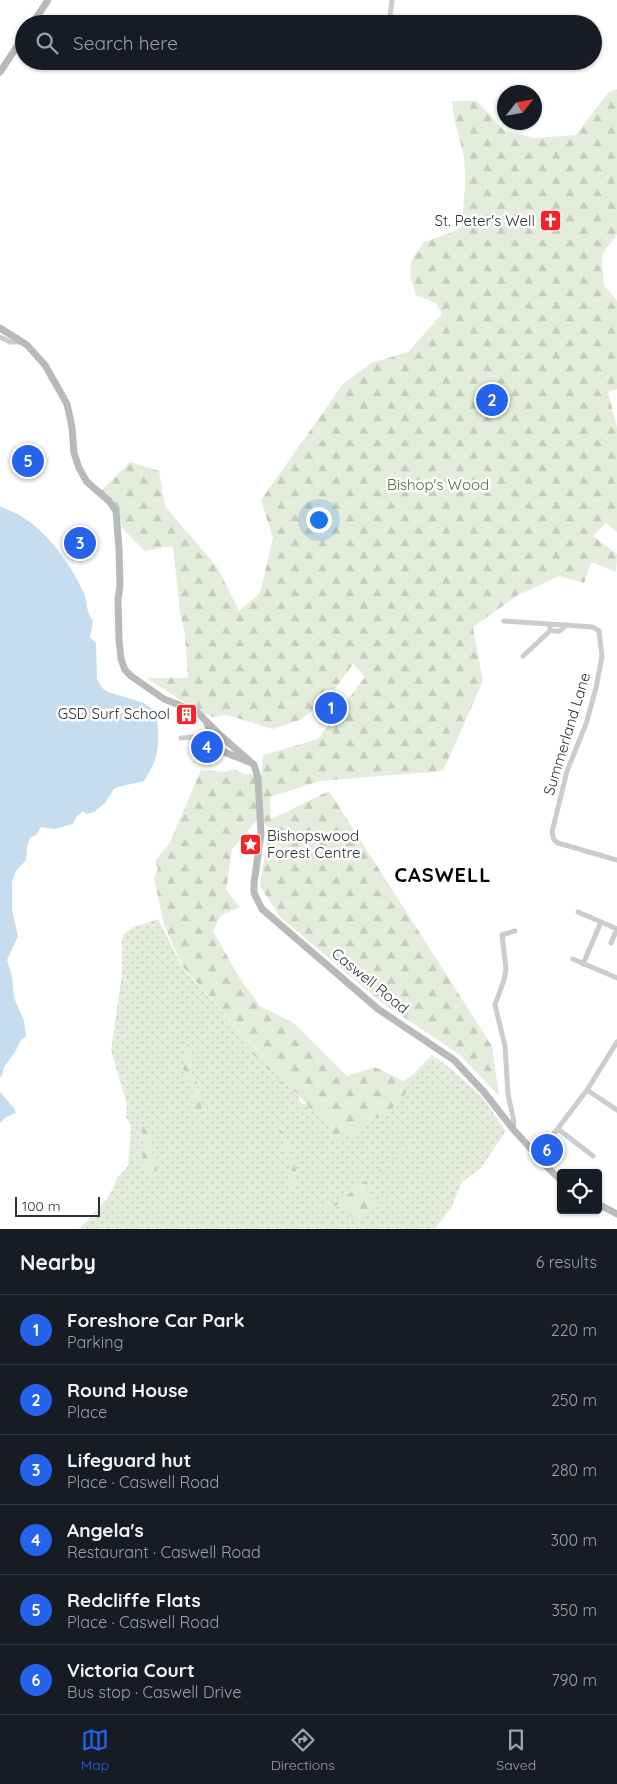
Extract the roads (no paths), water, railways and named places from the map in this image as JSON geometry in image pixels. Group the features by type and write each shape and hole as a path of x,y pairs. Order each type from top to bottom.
{"main road":[{"path":"38,15 48,0"},
{"path":"0,72 15,50"},
{"path":"0,328 27,345 45,365 67,404 72,428 74,453 83,475 94,489 109,501 116,511 120,586 118,599 119,640 124,667 131,676 164,699 194,710 254,765"},
{"path":"206,720 216,745 221,751 254,765"},
{"name":"Caswell Road","path":"254,765 258,778 261,834 254,893 262,909 378,1010 454,1060 484,1092 513,1129 557,1176"},
{"path":"602,1206 617,1214"}],"street":[{"path":"390,15 392,0"},
{"path":"0,337 10,342 22,342"},
{"name":"Summerland Lane","path":"504,621 594,627 599,631 602,656 596,688 586,724 567,771 552,832 554,840 558,843 617,860"},
{"path":"547,623 551,630"},
{"name":"Summerland Lane","path":"523,656 551,630 556,632 562,630 566,625"},
{"path":"180,738 210,731"},
{"path":"578,912 617,929 611,943"},
{"path":"583,964 601,922"},
{"path":"513,1129 514,1122 508,1094 505,1046 495,1005 506,969 502,935 515,931"},
{"path":"574,960 617,978"},
{"path":"537,1156 587,1090 617,1042"},
{"path":"587,1090 617,1110"},
{"path":"558,1129 593,1156"}],"water":[{"path":"0,506 21,516 40,530 71,568 82,589 93,621 90,637 96,643 97,679 102,688 108,692 144,703 157,712 158,748 154,763 144,781 114,789 105,803 94,812 87,814 83,811 76,817 73,824 55,829 41,827 36,835 30,838 26,860 16,871 12,882 12,909 18,936 7,960 12,976 14,998 24,1021 26,1036 21,1040 0,1077"},
{"path":"0,1092 16,1113 6,1117 0,1123"}],"place":[{"name":"St. Peter's Well","path":"551,221"},
{"name":"Round House","path":"492,400"},
{"name":"Redcliffe Flats","path":"28,461"},
{"name":"Lifeguard hut","path":"80,543"},
{"name":"Foreshore Car Park","path":"331,708"},
{"name":"GSD Surf School","path":"186,714"},
{"name":"Angela's","path":"207,747"},
{"name":"Bishopswood Forest Centre","path":"251,845"},
{"name":"Victoria Court","path":"547,1150"}],"district":[{"name":"CASWELL","path":"443,875"}],"park label":[{"name":"Bishop's Wood","path":"438,485"}]}
